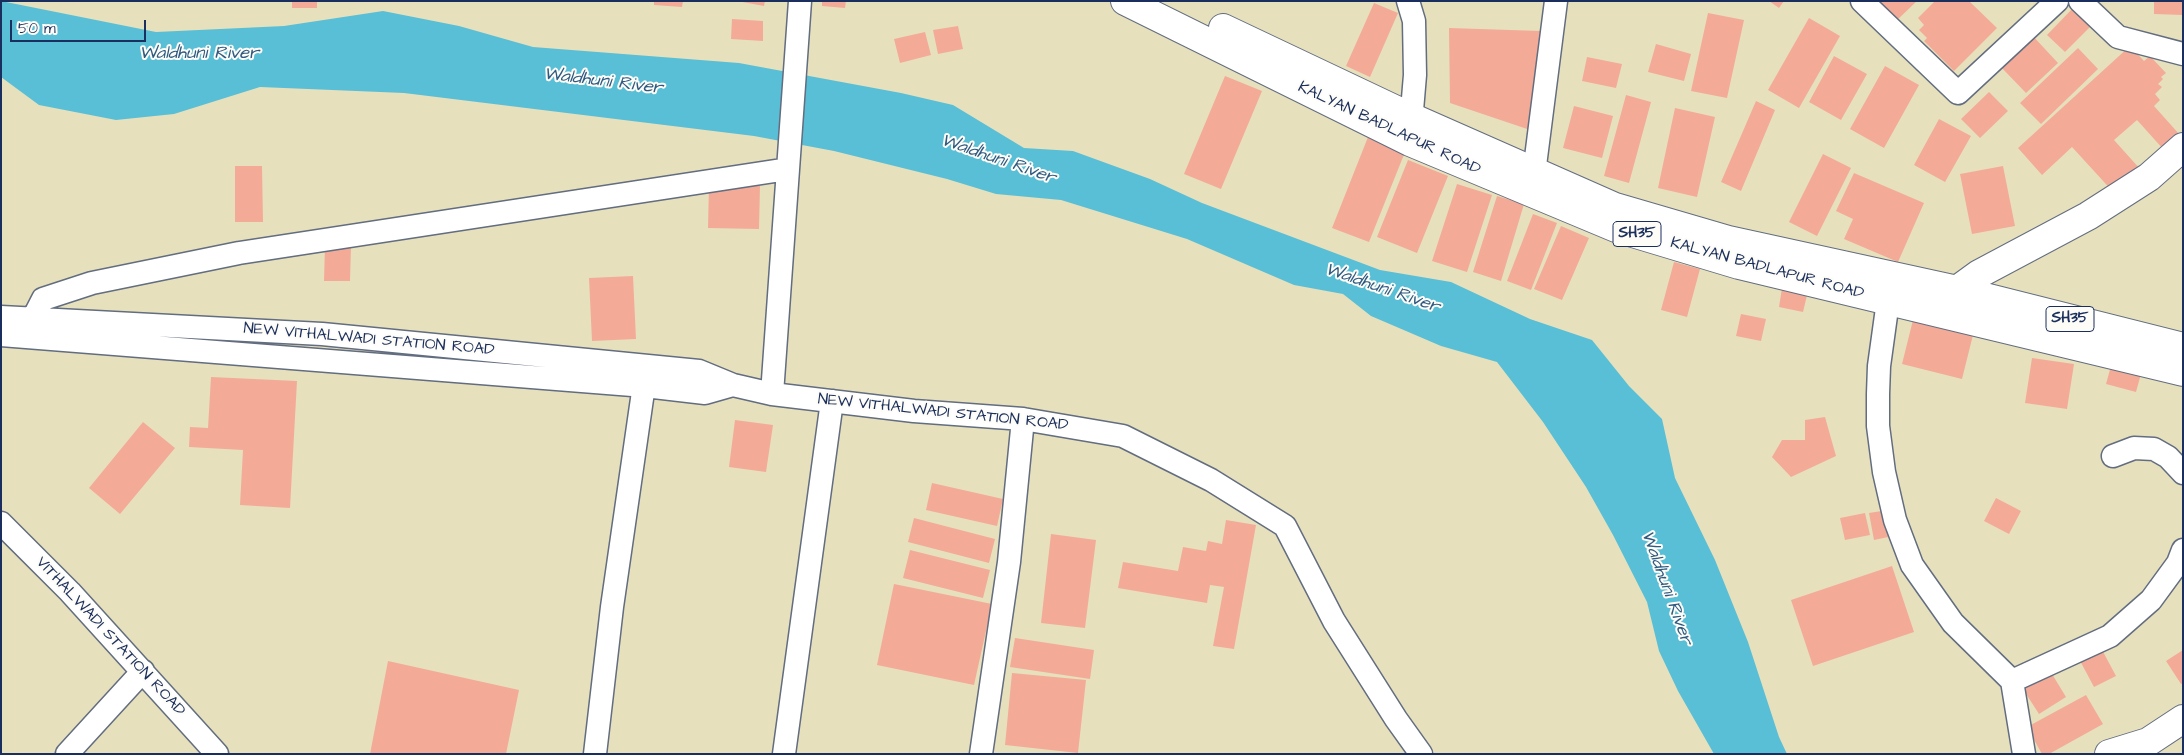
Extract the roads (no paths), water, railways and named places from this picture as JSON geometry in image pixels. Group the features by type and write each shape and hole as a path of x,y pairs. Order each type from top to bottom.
{"main road":[{"name":"KALYAN BADLAPUR ROAD","path":"1125,1 1410,130 1534,183 1616,228 1739,265 1893,289 2183,347"},
{"name":"KALYAN BADLAPUR ROAD","path":"1169,1 1410,130"},
{"path":"1952,302 1979,274 2038,244 2119,198 2149,177 2183,147"},
{"name":"KALYAN BADLAPUR ROAD","path":"1952,302 2183,372"},
{"path":"2109,754 2148,742 2183,719"}],"street":[{"path":"772,394 800,1"},
{"path":"1408,1 1414,21 1415,75 1410,130"},
{"path":"1534,183 1556,1"},
{"path":"1862,1 1958,93 2056,1"},
{"path":"2080,1 2118,37 2183,54"},
{"path":"28,328 43,299 92,283 239,253 788,163"},
{"path":"1893,289 1879,366 1878,426 1884,472 1895,520 1912,564 1953,623 2012,681 2024,754"},
{"name":"NEW VITHALWADI STATION ROAD","path":"1,317 28,328 436,369 645,376 698,371 733,385 772,394 914,411 1023,419 1123,436 1211,480 1285,526 1334,621 1396,719 1421,754"},
{"name":"NEW VITHALWADI STATION ROAD","path":"1,335 28,328 322,334 436,345 645,376"},
{"path":"436,345 436,369"},
{"path":"595,754 612,607 645,376"},
{"path":"784,754 832,401"},
{"path":"981,754 1009,562 1023,419"},
{"path":"2113,456 2134,448 2154,449 2168,457 2183,473"},
{"name":"VITHALWADI STATION ROAD","path":"1,523 70,592 217,754"},
{"path":"2012,681 2110,636 2151,600 2178,563 2183,550"},
{"path":"67,754 143,671"}],"water":[{"name":"Waldhuni River","path":"1,1 156,32 284,26 383,11 459,26 533,47 739,63 901,93 953,105 1024,148 1073,151 1150,179 1202,203 1380,270 1451,282 1530,319 1592,340 1629,386 1662,419 1675,478 1715,560 1748,642 1779,737 1787,754 1714,754 1678,691 1659,651 1647,602 1613,535 1586,487 1543,422 1497,362 1441,346 1371,316 1343,294 1294,285 1187,239 1061,200 996,194 947,179 834,151 754,136 404,93 260,87 174,114 116,120 39,105 1,77"}]}
